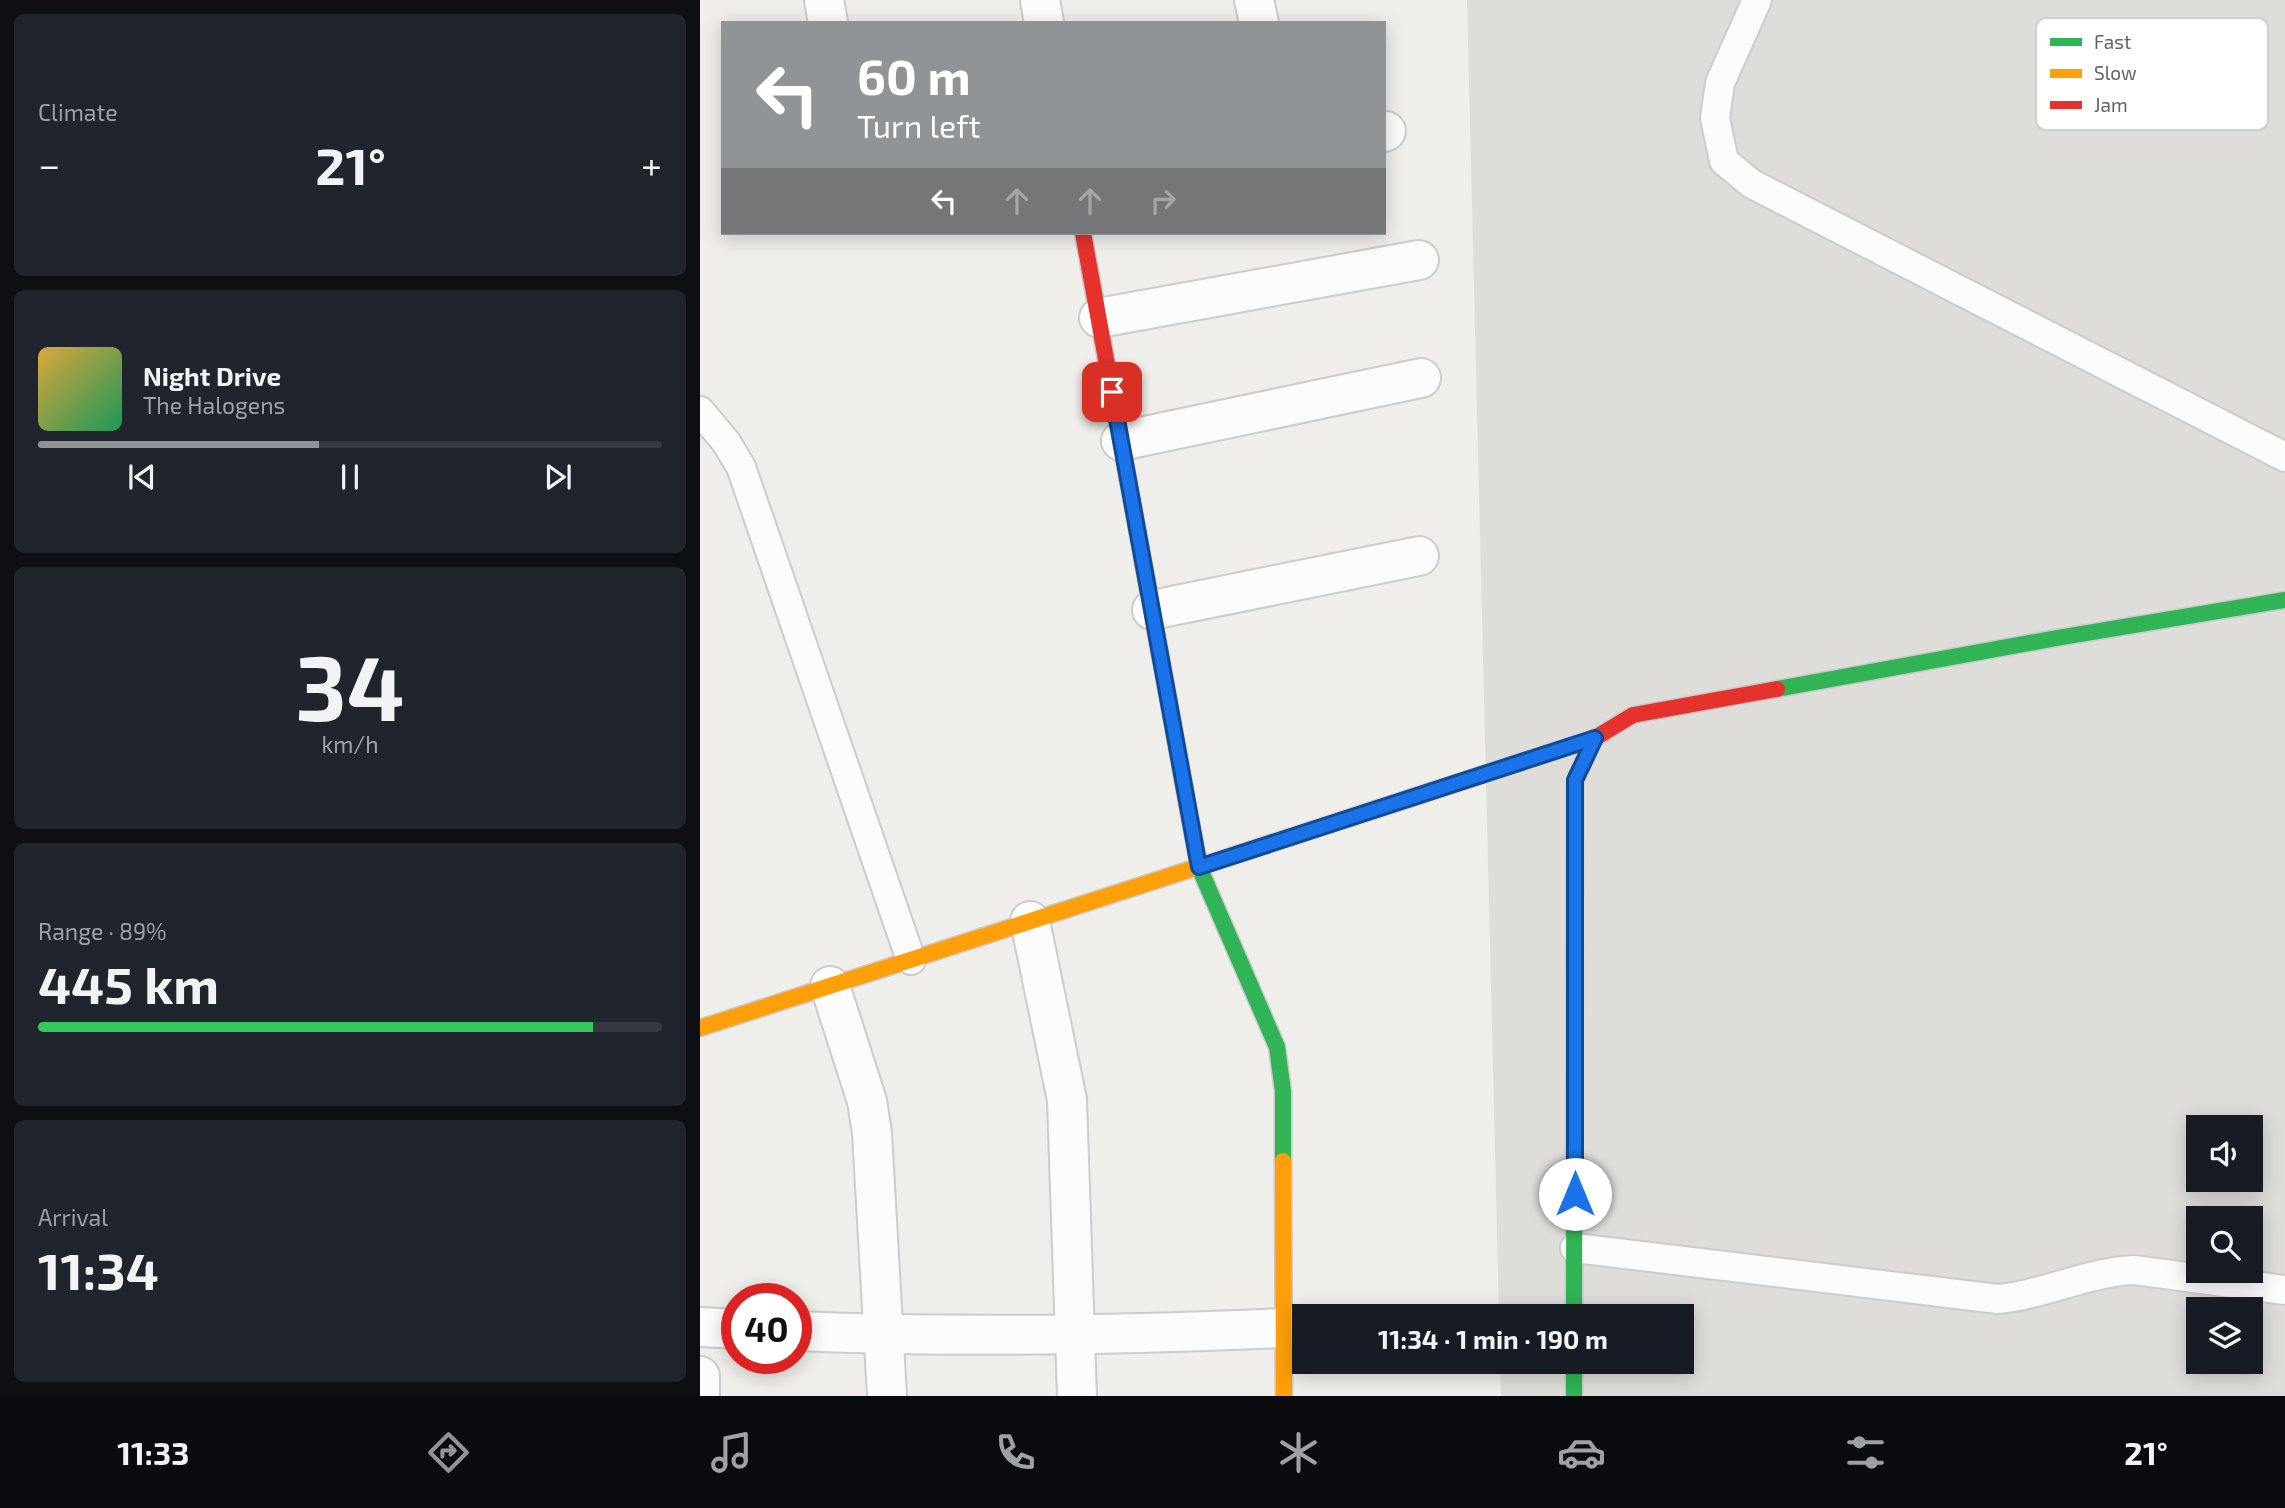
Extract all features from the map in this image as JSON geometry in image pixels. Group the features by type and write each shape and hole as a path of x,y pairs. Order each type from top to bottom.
{"street":[{"path":"824,0 828,21"},
{"path":"1040,0 1044,21"},
{"path":"1254,0 1259,21"},
{"path":"1083,235 1199,867 1277,1047 1283,1091 1293,1304"},
{"path":"1099,318 1419,260"},
{"path":"1121,441 1421,378"},
{"path":"1152,610 1419,555"},
{"path":"700,1028 1595,738 1633,715 2057,638 2285,600"},
{"path":"1574,1304 1575,780 1595,738"},
{"path":"1030,921 1067,1100 1077,1396"},
{"path":"831,986 867,1101 872,1133 887,1396"},
{"path":"700,1327 721,1328"},
{"path":"812,1332 883,1335 1075,1334 1292,1328"},
{"path":"1284,1396 1292,1342"},
{"path":"1574,1374 1574,1396"},
{"path":"700,1376 700,1396"}],"lane":[{"path":"1757,0 1720,83 1715,118 1724,161 1752,184 2285,457"},
{"path":"700,411 726,442 741,467 911,960"},
{"path":"1575,1248 1997,1299 2022,1297 2113,1271 2134,1270 2285,1290"}],"shaded area":[{"path":"1467,0 2285,0 2285,1396 1501,1396 1500,1374 1694,1374 1694,1304 1499,1304"}],"traffic: fast":[{"path":"1124,458 1199,867 1277,1047 1283,1091 1283,1161"},
{"path":"1777,689 2285,600"},
{"path":"1574,1304 1575,780 1583,764"},
{"path":"1574,1374 1574,1396"}],"traffic: slow":[{"path":"700,1028 1250,850"},
{"path":"1283,1161 1284,1396"}],"traffic: jam":[{"path":"1083,235 1124,458"},
{"path":"1583,764 1595,738 1633,715 1777,689"},
{"path":"1250,850 1595,738"}],"route":[{"path":"1112,392 1199,867 1595,738 1575,780 1575,1194"}]}
